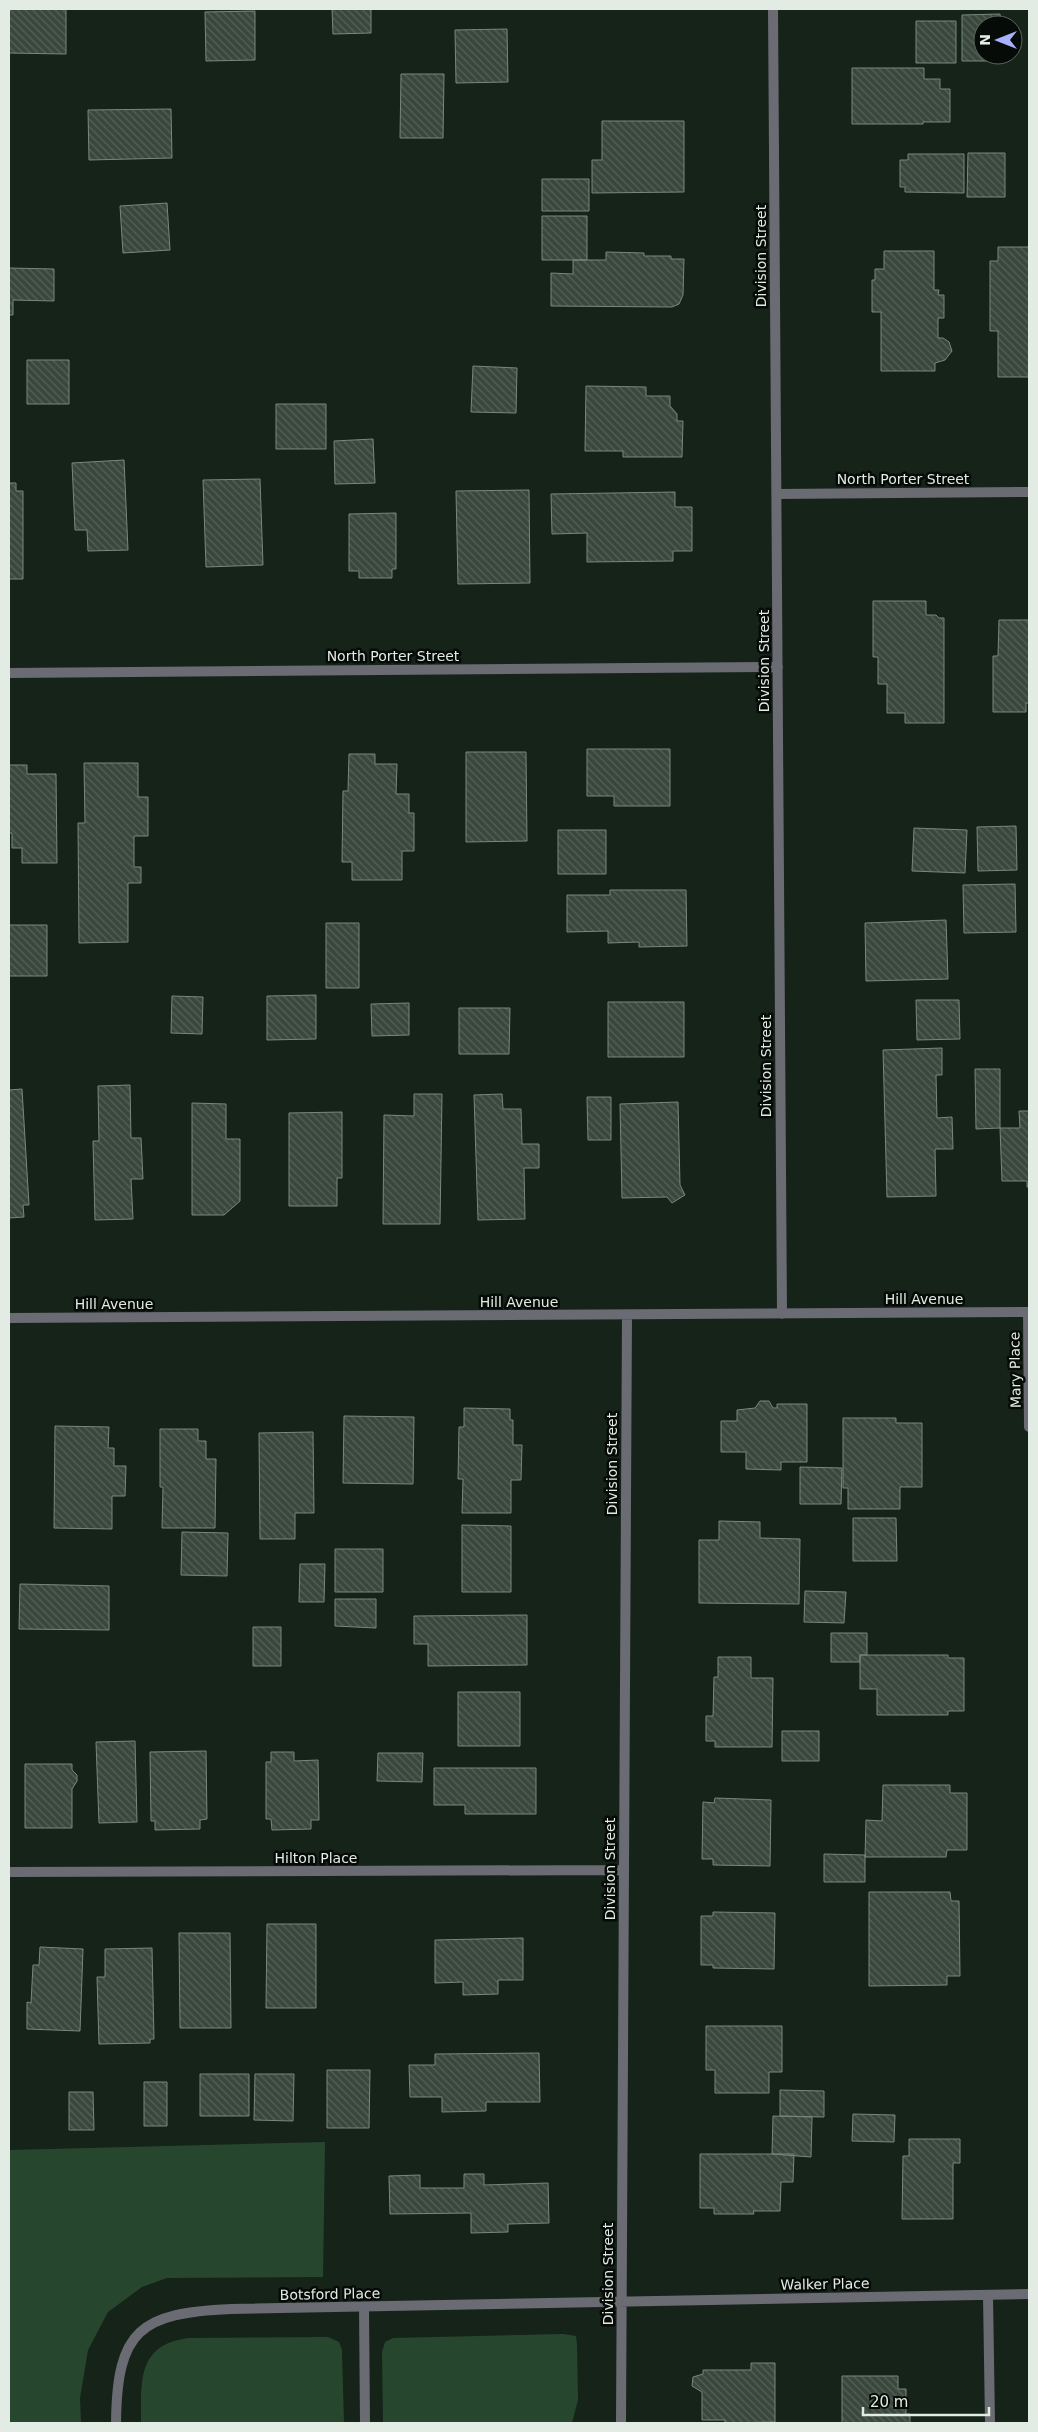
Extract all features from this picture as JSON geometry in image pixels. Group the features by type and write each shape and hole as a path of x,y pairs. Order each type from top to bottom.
{"street":[{"name":"Division Street","path":"772,9 782,1314"},
{"name":"North Porter Street","path":"777,494 1029,492"},
{"name":"North Porter Street","path":"9,673 778,667"},
{"name":"Hill Avenue","path":"9,1318 1028,1312"},
{"name":"Mary Place","path":"1028,1312 1029,1427"},
{"name":"Division Street","path":"621,2423 627,1315"},
{"name":"Hilton Place","path":"9,1872 624,1870"},
{"name":"Walker Place","path":"622,2302 1029,2294"},
{"path":"988,2295 990,2423"},
{"name":"Botsford Place","path":"116,2423 121,2363 134,2338 153,2322 178,2313 204,2310 622,2302"},
{"path":"364,2307 365,2423"}],"green space":[{"path":"325,2142 323,2277 167,2278 142,2287 108,2312 88,2350 80,2398 81,2423 9,2423 9,2150"},
{"path":"563,2334 576,2336 577,2345 578,2400 572,2423 383,2423 382,2352 385,2342 393,2338"},
{"path":"328,2337 339,2342 342,2350 344,2423 141,2423 142,2379 145,2367 159,2348 171,2342 188,2338"}],"building":[{"path":"9,9 66,9 66,54 9,53"},
{"path":"332,9 371,9 371,33 333,34"},
{"path":"255,11 255,60 206,61 205,12"},
{"path":"1000,14 973,15 973,61 962,61 962,15"},
{"path":"916,21 956,21 956,63 916,63"},
{"path":"507,29 508,82 456,83 455,30"},
{"path":"852,68 924,68 924,79 940,79 940,89 950,89 950,122 852,124"},
{"path":"401,74 444,74 443,138 400,138"},
{"path":"171,109 172,158 89,160 88,110"},
{"path":"602,121 684,121 684,192 592,193 592,160 602,160"},
{"path":"968,153 1005,153 1005,197 967,197"},
{"path":"908,154 964,154 964,193 905,192 905,187 900,187 900,160 908,160"},
{"path":"542,179 589,179 589,211 542,211"},
{"path":"167,203 170,250 123,253 120,206"},
{"path":"542,216 587,216 587,260 542,260"},
{"path":"998,247 1029,247 1029,377 998,377 998,331 990,331 990,261 998,261"},
{"path":"884,251 934,251 934,290 939,290 938,295 944,295 944,318 938,318 938,338 943,338 949,342 952,351 945,360 935,363 935,371 881,371 881,312 872,312 872,280 875,280 875,269 884,269"},
{"path":"606,252 644,253 644,256 671,256 671,259 684,259 683,295 679,304 672,307 551,306 551,273 573,274 573,260 606,260"},
{"path":"9,268 54,269 54,301 13,300 13,315 9,315"},
{"path":"27,360 69,360 69,404 27,404"},
{"path":"473,366 517,368 516,413 471,412"},
{"path":"586,386 646,387 646,396 670,396 670,406 677,414 677,421 683,421 682,457 623,457 623,451 585,451"},
{"path":"276,404 326,404 326,449 276,449"},
{"path":"373,439 375,483 335,484 334,441"},
{"path":"124,460 128,550 88,551 87,530 75,530 72,463"},
{"path":"260,479 263,565 206,567 203,480"},
{"path":"9,483 16,483 16,491 23,491 23,579 9,579"},
{"path":"529,490 530,583 458,584 456,491"},
{"path":"675,492 675,507 692,507 692,551 673,551 673,561 587,562 587,533 552,534 551,494"},
{"path":"396,513 396,569 392,569 392,578 359,578 359,571 349,571 349,514"},
{"path":"873,601 926,601 926,615 936,615 939,618 944,618 944,723 905,723 905,713 887,713 887,684 878,684 878,657 873,657"},
{"path":"999,620 1029,620 1029,703 1026,703 1026,712 993,712 993,656 998,656"},
{"path":"587,749 670,749 670,806 614,806 614,796 587,796"},
{"path":"466,752 526,752 527,841 466,842"},
{"path":"349,754 375,754 375,764 397,764 396,794 409,794 409,813 414,813 414,851 402,851 402,880 352,880 352,862 342,862 343,791 348,791"},
{"path":"84,763 138,763 138,797 148,797 148,836 134,836 134,867 141,867 141,883 128,883 128,942 79,943 78,823 85,823"},
{"path":"9,765 27,765 27,774 56,774 57,863 22,863 22,848 12,848 12,833 9,833"},
{"path":"1016,826 1017,870 978,871 977,827"},
{"path":"914,828 967,830 965,873 912,871"},
{"path":"558,830 606,830 606,874 558,874"},
{"path":"1015,884 1016,932 964,933 963,885"},
{"path":"610,890 686,890 687,946 639,947 639,942 608,943 608,931 567,932 567,895 610,895"},
{"path":"946,920 948,979 866,981 865,923"},
{"path":"326,923 359,923 359,988 326,988"},
{"path":"9,925 47,925 47,976 9,976"},
{"path":"316,995 316,1039 267,1040 267,996"},
{"path":"172,996 203,997 202,1034 171,1033"},
{"path":"916,1000 959,1000 960,1039 917,1040"},
{"path":"608,1002 684,1002 684,1057 608,1057"},
{"path":"409,1003 409,1035 372,1036 371,1004"},
{"path":"459,1008 510,1008 509,1054 459,1054"},
{"path":"942,1048 942,1075 936,1075 937,1118 952,1117 953,1149 935,1149 936,1196 887,1197 883,1050"},
{"path":"975,1069 1000,1069 1000,1128 976,1129"},
{"path":"130,1085 131,1138 141,1138 143,1179 131,1179 133,1219 95,1220 93,1141 99,1141 98,1086"},
{"path":"22,1089 29,1205 23,1205 24,1217 9,1218 9,1090"},
{"path":"414,1094 442,1094 440,1224 383,1224 384,1115 414,1116"},
{"path":"502,1094 503,1109 521,1109 522,1144 539,1144 539,1168 524,1168 525,1219 478,1220 474,1095"},
{"path":"587,1097 611,1097 611,1140 588,1140"},
{"path":"678,1102 680,1185 685,1195 672,1203 667,1197 622,1198 620,1104"},
{"path":"192,1103 226,1104 226,1139 240,1139 240,1201 224,1215 192,1215"},
{"path":"1019,1111 1029,1111 1029,1187 1027,1187 1027,1181 1002,1181 1000,1128 1020,1128"},
{"path":"342,1112 342,1178 337,1178 337,1206 289,1206 289,1113"},
{"path":"760,1401 769,1401 773,1408 777,1408 777,1404 807,1404 807,1462 781,1462 781,1470 746,1469 746,1452 721,1452 721,1421 737,1421 737,1410 755,1408"},
{"path":"464,1408 510,1409 510,1420 513,1420 513,1445 522,1445 521,1480 511,1480 511,1513 462,1513 463,1479 458,1479 459,1427 464,1427"},
{"path":"344,1416 414,1417 413,1484 343,1483"},
{"path":"843,1418 896,1418 896,1423 922,1423 922,1487 900,1487 900,1509 848,1509 848,1488 843,1488"},
{"path":"55,1426 109,1427 108,1448 114,1448 114,1466 126,1466 125,1496 112,1496 112,1529 54,1528"},
{"path":"160,1429 198,1429 198,1441 206,1441 206,1459 216,1459 215,1528 162,1528 163,1487 160,1487"},
{"path":"313,1432 314,1513 295,1513 295,1539 260,1539 259,1433"},
{"path":"800,1467 842,1468 841,1504 800,1504"},
{"path":"853,1518 896,1518 897,1561 853,1561"},
{"path":"719,1521 760,1522 760,1538 800,1539 799,1604 699,1603 699,1540 719,1540"},
{"path":"462,1525 511,1526 511,1592 462,1592"},
{"path":"182,1532 228,1533 227,1576 181,1575"},
{"path":"335,1549 383,1549 383,1592 335,1592"},
{"path":"300,1564 325,1564 324,1602 299,1602"},
{"path":"20,1584 109,1586 109,1630 19,1629"},
{"path":"805,1591 846,1592 844,1623 804,1622"},
{"path":"335,1599 376,1599 376,1628 335,1626"},
{"path":"527,1615 527,1665 428,1666 428,1644 414,1644 414,1616"},
{"path":"253,1627 281,1627 281,1666 253,1666"},
{"path":"831,1633 867,1633 867,1655 860,1655 860,1662 831,1662"},
{"path":"860,1655 948,1655 948,1658 964,1658 964,1711 948,1711 948,1715 877,1715 877,1689 860,1689"},
{"path":"718,1657 751,1657 751,1678 773,1678 772,1747 715,1747 715,1741 706,1741 706,1716 713,1716 714,1677 718,1677"},
{"path":"458,1692 520,1692 520,1746 458,1746"},
{"path":"782,1731 819,1731 819,1761 782,1761"},
{"path":"135,1741 137,1822 99,1823 96,1742"},
{"path":"206,1751 207,1819 200,1820 200,1829 155,1830 155,1821 151,1821 150,1752"},
{"path":"271,1752 294,1752 294,1761 318,1760 319,1820 311,1820 311,1829 272,1830 271,1819 266,1819 266,1762 271,1762"},
{"path":"378,1753 423,1753 422,1782 377,1781"},
{"path":"25,1764 72,1764 72,1770 77,1775 77,1781 72,1789 72,1828 25,1828"},
{"path":"434,1768 536,1768 536,1814 465,1814 465,1805 434,1805"},
{"path":"883,1785 950,1785 950,1793 967,1793 967,1850 947,1850 946,1857 865,1857 866,1820 882,1821"},
{"path":"715,1798 771,1800 770,1866 713,1865 713,1859 702,1859 703,1802 714,1803"},
{"path":"824,1854 865,1855 865,1882 824,1882"},
{"path":"869,1892 950,1892 951,1901 959,1901 960,1976 947,1976 947,1985 869,1986"},
{"path":"713,1912 775,1913 774,1969 713,1968 713,1965 701,1965 701,1916 713,1916"},
{"path":"267,1924 316,1924 316,2008 266,2008"},
{"path":"179,1933 230,1933 231,2028 180,2028"},
{"path":"523,1938 523,1980 498,1980 498,1994 463,1995 463,1982 435,1983 435,1940"},
{"path":"40,1947 83,1949 80,2031 27,2029 27,2002 31,2003 33,1965 39,1965"},
{"path":"152,1948 154,2039 150,2039 150,2043 99,2044 97,1977 105,1977 105,1949"},
{"path":"706,2026 782,2026 782,2072 769,2072 769,2093 715,2093 715,2070 706,2070"},
{"path":"539,2053 540,2102 486,2102 486,2111 442,2112 442,2097 410,2097 409,2065 435,2065 435,2054"},
{"path":"327,2070 370,2070 369,2128 327,2128"},
{"path":"200,2074 249,2074 249,2116 200,2116"},
{"path":"255,2074 294,2074 293,2121 254,2120"},
{"path":"144,2082 167,2082 167,2126 144,2126"},
{"path":"780,2090 824,2091 824,2117 780,2116"},
{"path":"69,2092 93,2092 94,2130 69,2130"},
{"path":"853,2114 895,2115 894,2142 852,2141"},
{"path":"773,2116 812,2117 811,2157 772,2154"},
{"path":"909,2139 960,2139 960,2163 953,2163 953,2219 902,2219 903,2156 909,2156"},
{"path":"700,2154 794,2154 793,2182 781,2182 780,2211 753,2211 754,2214 714,2214 714,2208 700,2208"},
{"path":"464,2174 484,2174 484,2185 548,2183 549,2223 508,2224 508,2232 471,2233 471,2213 390,2214 389,2176 420,2175 420,2188 464,2188"},
{"path":"751,2363 775,2363 775,2422 725,2423 725,2420 702,2420 702,2392 692,2386 693,2377 703,2374 703,2370 751,2370"},
{"path":"842,2376 898,2376 898,2389 906,2389 906,2414 910,2414 910,2423 842,2423"}]}
